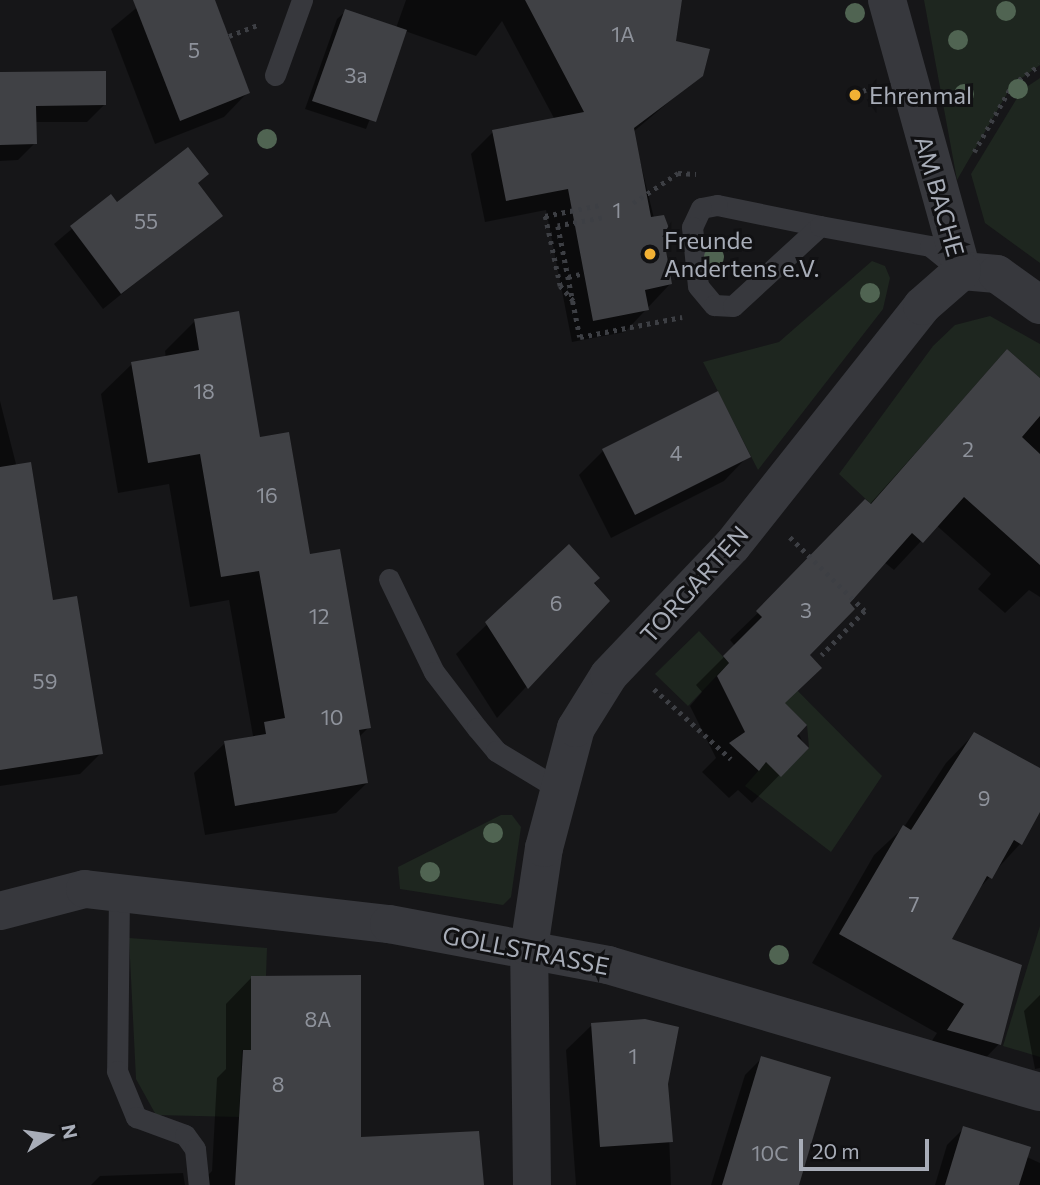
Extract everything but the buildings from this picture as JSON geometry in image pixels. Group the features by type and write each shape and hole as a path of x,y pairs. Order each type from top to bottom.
{"street":[{"name":"AM BACHE","path":"887,0 962,271"},
{"path":"962,271 997,274 1040,305"},
{"name":"TORGARTEN","path":"532,1185 529,948 557,788 576,728 609,675 732,546 922,306 962,271"},
{"name":"GOLLSTRASSE","path":"0,911 46,895 119,892 287,908 529,948 680,984 1040,1093"}],"lane":[{"path":"275,75 302,0"},
{"path":"820,226 733,306 714,304 698,286 692,227 701,208 717,205 930,246 962,271"},
{"path":"389,579 434,673 477,728 496,751 557,788"},
{"path":"119,892 117,1071 136,1117 185,1135 195,1149 199,1185"}],"path":[{"path":"937,186 957,180 1012,85 1040,65"},
{"path":"855,94 871,87"},
{"path":"633,203 686,172"},
{"path":"573,302 560,286 545,216 600,205"},
{"path":"602,218 558,226 580,337 714,304"},
{"path":"568,277 584,273"},
{"path":"785,531 865,611 822,655"},
{"path":"646,682 731,759"}],"shaded area":[{"path":"924,0 1040,0 1040,65 1012,85 957,180"},
{"path":"1040,78 1040,263 985,223 971,174 1022,90"},
{"path":"872,261 885,266 890,278 883,309 758,470 703,362 779,342"},
{"path":"990,316 1040,344 1040,378 1007,349 871,504 839,474 933,346 955,325"},
{"path":"699,631 729,663 688,706 655,674"},
{"path":"784,677 882,776 831,852 745,786 766,762 782,775 809,748 807,725 771,690"},
{"path":"501,815 512,815 521,827 511,897 503,905 400,889 398,867"},
{"path":"1040,926 1040,1057 1003,1046"},
{"path":"129,938 267,948 266,976 251,982 253,1050 242,1050 239,1117 156,1115 136,1079"}],"place":[{"name":"Ehrenmal","path":"855,95"},
{"name":"Freunde Andertens e.V.","path":"650,254"}]}
